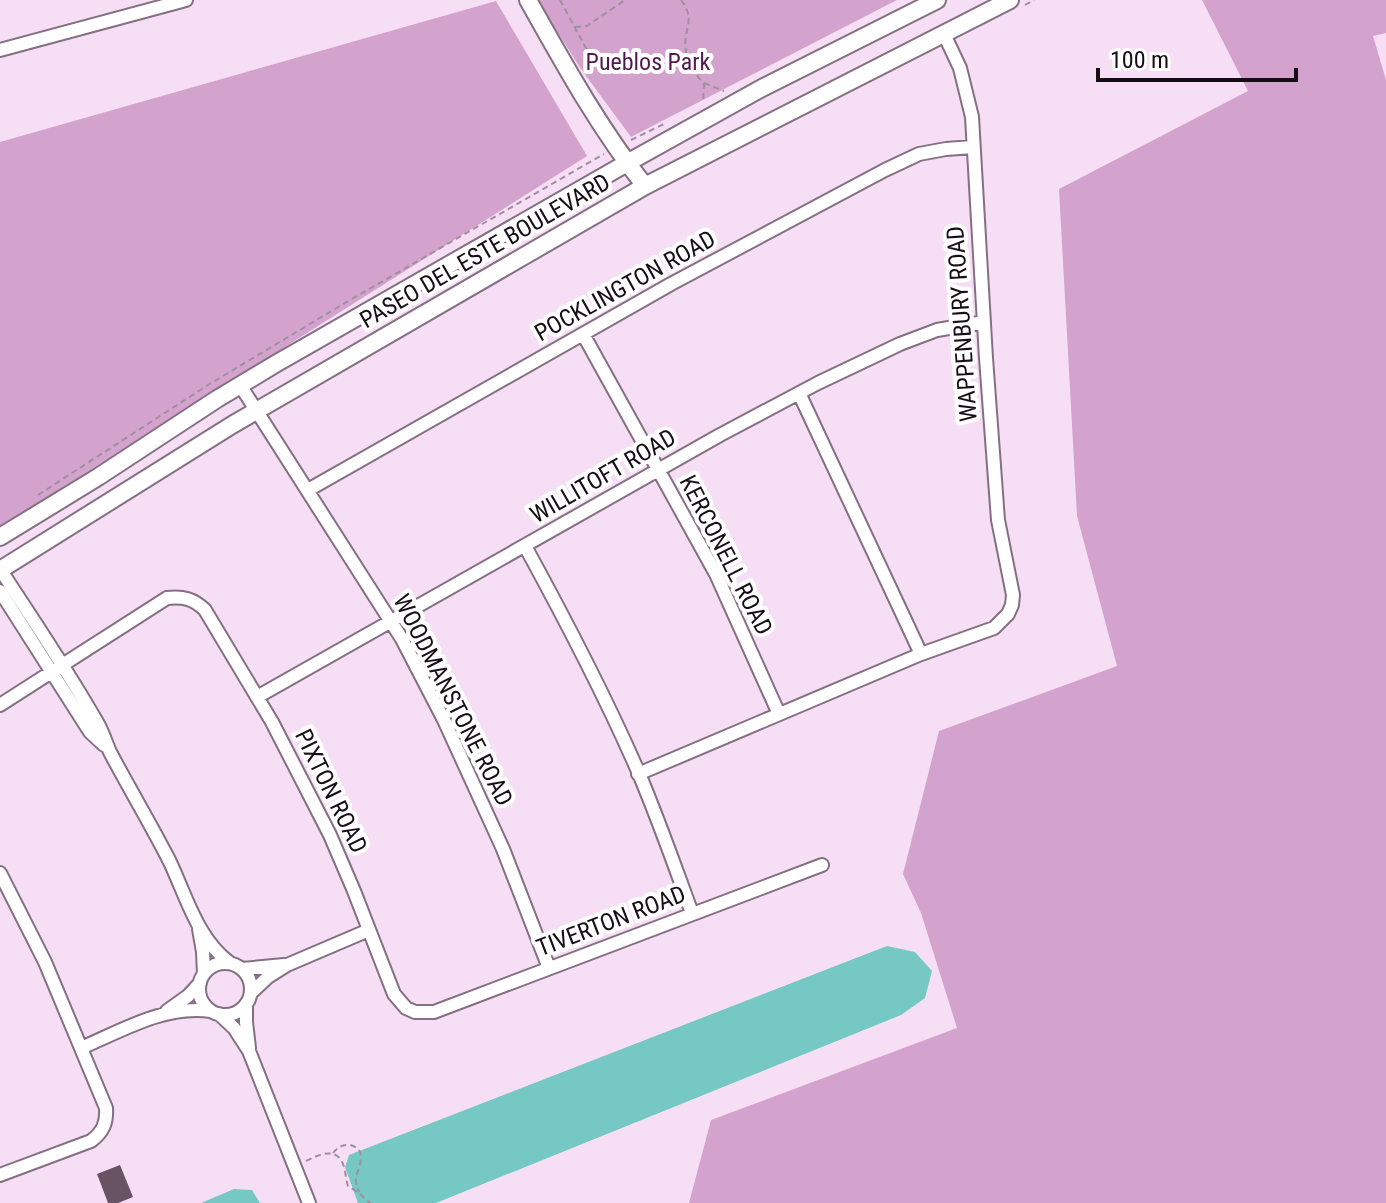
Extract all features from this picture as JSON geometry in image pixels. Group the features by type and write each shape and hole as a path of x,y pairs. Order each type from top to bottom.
{"main road":[{"path":"528,0 581,95 645,186"},
{"name":"PASEO DEL ESTE BOULEVARD","path":"0,537 240,385 627,163 762,88 937,0"},
{"name":"PASEO DEL ESTE BOULEVARD","path":"0,570 257,411 645,186 1010,0"}],"street":[{"path":"0,50 186,0"},
{"name":"WAPPENBURY ROAD","path":"921,654 994,628 1008,614 1013,595 998,520 972,117 960,68 944,34"},
{"name":"POCKLINGTON ROAD","path":"308,490 671,284 885,170 919,154 973,147"},
{"name":"WILLITOFT ROAD","path":"257,697 799,393 900,344 937,330 984,322"},
{"name":"KERCONELL ROAD","path":"583,334 716,574 779,714"},
{"name":"WOODMANSTONE ROAD","path":"240,385 391,621 444,720 503,849 549,968"},
{"path":"638,774 921,654 799,393"},
{"path":"525,546 582,651 638,774 692,913"},
{"path":"0,570 57,668"},
{"path":"0,591 100,727 109,751 151,825 198,926 219,954 249,979 246,1022 249,1051"},
{"name":"PIXTON ROAD","path":"57,668 167,598 188,598 198,602 272,722 330,835 394,994 406,1008 415,1012"},
{"path":"0,705 57,668"},
{"name":"TIVERTON ROAD","path":"415,1012 434,1012 822,865"},
{"path":"0,873 3,887 45,962 106,1108 107,1118 99,1135 91,1141 0,1175"},
{"path":"198,926 203,952 199,992 202,1001 234,1028 249,1051 309,1203"},
{"path":"81,1048 161,1015 189,1010 234,1013 287,965 369,930"},
{"path":"161,1015 188,996 216,965 287,965"}],"path":[{"path":"560,0 590,55 589,68"},
{"path":"575,27 587,26 625,0"},
{"path":"681,0 689,19 686,52 693,72 703,83 703,104"},
{"path":"581,39 587,26"},
{"path":"703,83 725,91"},
{"path":"306,1161 333,1153 344,1146 357,1149 361,1161 356,1179 359,1193"},
{"path":"333,1153 341,1160 348,1186 370,1203"}],"green space":[{"name":"Pueblos Park","path":"537,0 897,0 631,137 581,69"},
{"path":"1202,0 1386,0 1386,33 1373,36 1386,80 1386,1203 689,1203 711,1120 957,1028 921,913 903,874 939,731 1117,666 1077,516 1059,189 1248,91"},
{"path":"496,1 587,156 0,527 0,142"}],"shaded area":[{"path":"887,946 915,952 932,971 925,998 901,1015 436,1203 358,1203 345,1167 349,1155"},
{"path":"234,1189 252,1190 260,1203 201,1203"}],"building":[{"path":"120,1165 133,1197 108,1203 97,1174"}]}
